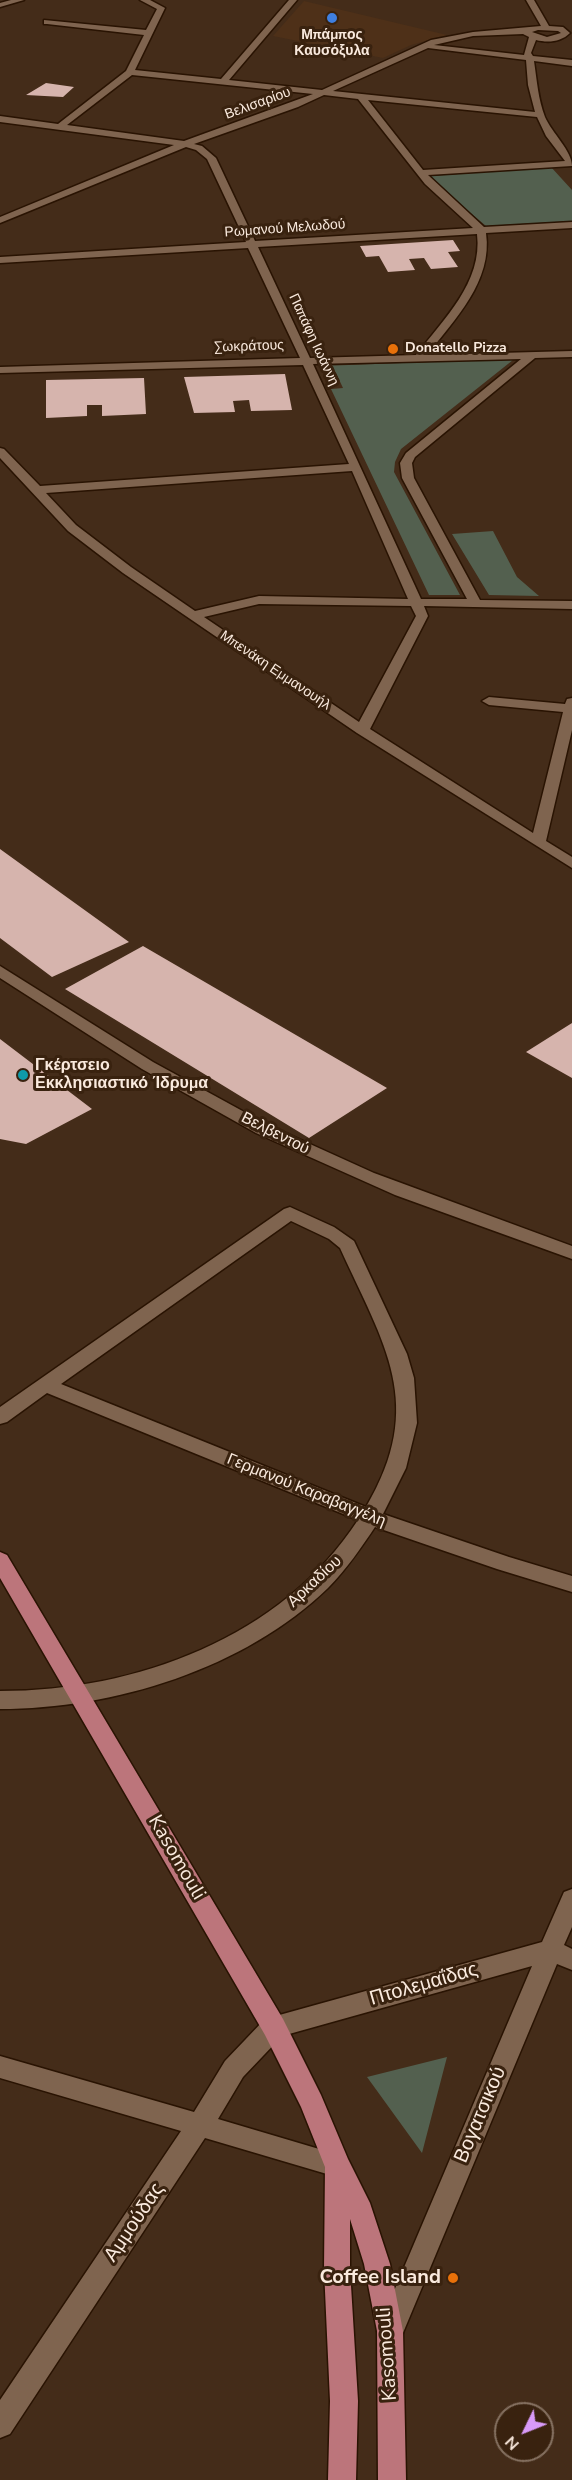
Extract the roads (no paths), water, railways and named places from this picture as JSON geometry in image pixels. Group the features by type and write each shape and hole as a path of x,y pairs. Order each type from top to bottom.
{"main road":[{"name":"Kasomouli","path":"0,1560 274,2026 312,2103 337,2165 361,2212 377,2264 390,2331 392,2480"},
{"name":"Kasomouli","path":"337,2165 337,2269 344,2401 342,2480"}],"street":[{"path":"0,5 20,0"},
{"path":"60,127 130,72 161,8 144,0"},
{"path":"223,82 293,0"},
{"path":"546,27 538,9 528,7 531,32 528,53 531,58 532,83 538,115 555,144 572,163"},
{"path":"47,22 149,33"},
{"path":"531,32 546,27 564,34"},
{"path":"531,58 540,54 572,27"},
{"path":"531,32 564,34"},
{"name":"Βελισαρίου","path":"0,220 185,144 270,115 325,93 423,46 445,39 531,32"},
{"path":"423,46 572,63"},
{"path":"130,72 538,115"},
{"path":"361,97 420,173 481,230 484,240 480,274 420,357"},
{"name":"Παπάφη Ιωάννη","path":"0,119 185,144 199,148 211,158 356,467 422,615 362,730"},
{"path":"555,144 572,143"},
{"path":"420,173 572,163"},
{"name":"Ρωμανού Μελωδού","path":"0,260 572,225"},
{"name":"Σωκράτους","path":"0,370 572,354"},
{"path":"475,603 408,478 406,463 411,455 532,355"},
{"name":"Μπενάκη Εμμανουήλ","path":"0,451 72,528 362,730 572,864"},
{"path":"38,490 356,467"},
{"path":"194,615 259,600 572,604"},
{"path":"489,700 571,706 538,842"},
{"name":"Βελβεντού","path":"0,971 208,1100 298,1147 374,1182 572,1253"},
{"name":"Αρκαδίου","path":"0,1700 35,1700 81,1695 180,1667 224,1648 281,1614 320,1583 347,1553 388,1490 404,1452 407,1418 405,1381 393,1343 346,1243 290,1213 45,1385"},
{"path":"0,1417 45,1385"},
{"name":"Γερμανού Καραβαγγέλη","path":"45,1385 370,1518 572,1584"},
{"name":"Βογατσικού","path":"390,2331 561,1955 572,1899"},
{"name":"Πτολεμαΐδας","path":"274,2026 561,1955"},
{"name":"Αμμούδας","path":"0,2424 200,2125 234,2069 274,2026"},
{"path":"0,2067 337,2165"}],"place":[{"name":"Μπάμπος Καυσόξυλα","path":"332,18"},
{"name":"Donatello Pizza","path":"393,349"},
{"name":"Γκέρτσειο Εκκλησιαστικό Ίδρυμα","path":"23,1075"},
{"name":"Coffee Island","path":"453,2278"}]}
